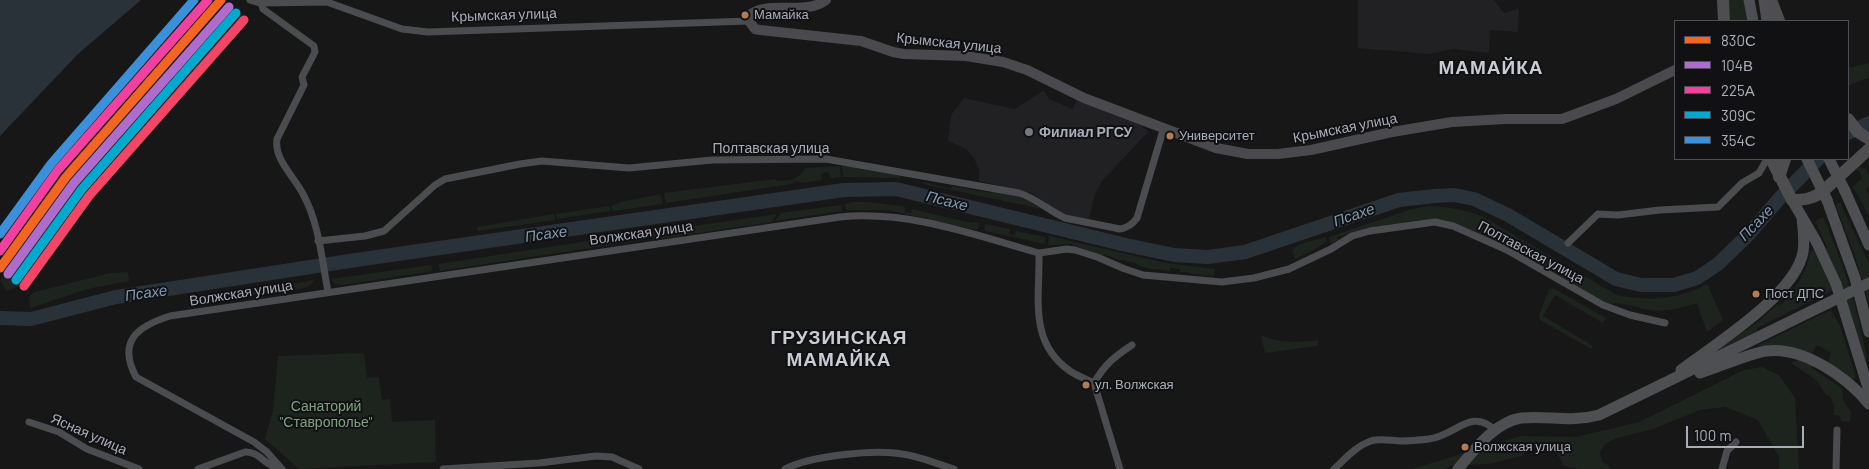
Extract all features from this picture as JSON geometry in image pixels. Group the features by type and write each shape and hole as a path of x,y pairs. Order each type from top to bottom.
{"highway":[{"path":"1771,0 1779,20"},
{"path":"1723,4 1724,20"},
{"path":"1851,124 1869,139"},
{"path":"1851,124 1858,141 1856,160"},
{"path":"1770,160 1792,200 1812,199 1844,173 1869,148"},
{"path":"1779,178 1785,160"}],"main road":[{"path":"1749,0 1753,20"},
{"path":"1764,0 1767,20"},
{"path":"1851,124 1869,148"},
{"path":"1807,160 1826,200 1856,278 1869,332"},
{"path":"1830,160 1869,245"},
{"path":"1792,200 1816,241 1836,284 1869,391"},
{"path":"1658,387 1739,327 1775,297 1790,280 1799,265 1803,253 1802,218"},
{"path":"1458,469 1495,430 1515,420 1521,418 1572,420 1599,415 1869,283"},
{"path":"1658,387 1765,351 1779,350 1808,358 1828,367 1850,383 1869,404"}],"street":[{"name":"Крымская улица","path":"250,0 261,3 327,2 402,29 428,32 749,21 756,29 760,30 861,41 898,53 966,56 1003,62 1027,70 1084,98 1226,151 1248,154 1278,154 1311,150 1392,132 1452,122 1505,119 1562,119 1616,99 1674,70"},
{"path":"749,21 751,14 761,9 814,6 826,0"},
{"name":"Крымская улица","path":"261,3 263,9 314,46 315,52 302,77 304,85 277,139 276,147 278,155 304,195 318,241 328,292"},
{"path":"1719,20 1723,4"},
{"name":"Полтавская улица","path":"318,241 365,236 384,231 434,185 445,179 542,161 629,168 712,160 826,159 1019,193 1028,196 1057,215 1065,218 1120,229 1134,223 1137,218 1164,127"},
{"name":"Полтавская улица","path":"1568,243 1598,214 1618,215 1718,206 1742,183 1759,173 1768,160"},
{"name":"Волжская улица","path":"281,468 267,452 254,442 136,377 130,360 130,349 132,338 137,330 170,316 847,216 892,217 912,220 1039,253"},
{"name":"Полтавская улица","path":"1039,253 1075,250 1143,275 1222,282 1254,278 1289,268 1331,249 1352,236 1370,231 1435,222 1462,229 1507,250 1603,305 1630,315 1665,323"},
{"path":"1039,253 1038,322 1043,338 1058,360 1070,372 1094,383"},
{"path":"1120,469 1094,383 1102,368 1132,345"},
{"path":"1334,469 1356,448 1372,440 1430,439 1446,435 1470,421 1479,420 1495,430"},
{"name":"Ясная улица","path":"29,422 59,432 87,449 139,469"},
{"path":"1836,430 1836,469"},
{"path":"1722,469 1727,450 1736,442"},
{"path":"198,469 245,452 251,452 268,465 281,468"},
{"path":"785,469 794,464 816,459 877,452 902,454 954,469"},
{"path":"443,469 542,466 596,456 612,457 639,469"}],"shaded area":[{"path":"0,0 141,0 78,54 0,136"},
{"path":"1358,0 1494,0 1504,13 1519,8 1518,32 1490,30 1489,53 1453,49 1429,54 1358,48"},
{"path":"1044,90 1049,99 1073,109 1076,100 1135,119 1148,132 1102,181 1095,194 1089,219 1062,214 1031,193 979,181 979,170 974,158 966,149 948,141 951,115 964,98 1015,109"}],"green space":[{"path":"204,0 213,0 135,81 88,135 83,130 138,66"},
{"path":"1729,0 1744,0 1747,20 1731,20 1727,7"},
{"path":"1869,63 1869,77 1849,86 1849,68"},
{"path":"165,67 170,72 97,165 58,229 32,263 37,273 21,285 7,291 0,280 78,166"},
{"path":"842,165 900,173 900,178 843,177"},
{"path":"840,166 841,177 831,178 828,172 821,173 822,180 802,183 795,181 791,184 666,203 664,193 776,179 777,181 790,180 797,178 805,168"},
{"path":"1859,167 1866,169 1869,175 1869,187 1866,189 1869,195 1869,216 1853,187 1862,178 1859,171 1855,170"},
{"path":"924,182 951,189 952,186 991,193 992,190 1025,198 1047,210 923,184"},
{"path":"661,194 663,204 612,211 611,206 621,202"},
{"path":"853,202 901,206 905,207 905,212 911,213 912,209 979,223 978,229 887,210 846,210 845,204"},
{"path":"1837,203 1840,203 1869,263 1869,304 1855,256 1836,206"},
{"path":"841,205 842,211 775,221 781,213"},
{"path":"609,206 610,211 557,219 556,214"},
{"path":"1428,206 1455,209 1482,216 1617,295 1663,298 1686,293 1707,284 1723,320 1707,332 1697,303 1669,310 1609,304 1447,221 1348,234 1337,237 1338,240 1331,244 1329,237 1409,210"},
{"path":"554,214 555,220 478,231 477,227"},
{"path":"777,214 771,222 653,240 651,232"},
{"path":"1823,217 1844,269 1855,305 1864,342 1867,360 1865,362 1824,249 1827,247 1815,221"},
{"path":"985,224 1010,229 1009,234 1015,235 1016,231 1045,237 1045,244 985,231"},
{"path":"647,232 648,239 440,271 438,264"},
{"path":"1049,236 1166,263 1215,269 1214,276 1180,272 1180,269 1170,268 1170,271 1146,268 1136,263 1116,259 1104,254 1103,256 1071,244 1048,245"},
{"path":"1326,237 1327,241 1295,259 1292,250 1295,247"},
{"path":"1811,250 1814,251 1833,290 1757,328 1758,331 1716,351 1786,300 1803,274"},
{"path":"431,265 433,271 343,285 335,284 331,279"},
{"path":"128,272 129,281 87,289 31,308 30,296 35,292 110,273"},
{"path":"315,280 310,286 300,289 210,302 209,298"},
{"path":"1553,288 1606,318 1603,323 1555,295 1543,316 1593,346 1591,349 1540,320 1539,316 1549,289"},
{"path":"1831,310 1840,326 1856,377 1853,381 1829,365 1828,361 1831,353 1817,345 1811,356 1780,346 1758,346 1758,345"},
{"path":"1261,335 1282,341 1319,340 1317,346 1265,353"},
{"name":"Санаторий \"Ставрополье\"","path":"364,353 367,378 379,377 382,400 390,399 392,422 435,420 436,462 299,469 265,439 273,410 278,356"},
{"path":"1800,359 1813,366 1812,368 1842,388 1843,400 1851,412 1850,422 1841,421 1840,416 1834,415 1834,405 1830,396 1826,395 1816,380 1791,363"},
{"path":"1762,367 1779,375 1795,398 1799,469 1779,469 1779,457 1758,420 1725,407 1700,410 1653,429 1614,439 1605,444 1600,453 1602,461 1610,469 1579,469 1564,466 1556,451 1550,446 1542,445 1531,449 1521,456 1489,464 1451,465 1445,469 1412,469 1521,436 1576,437 1639,422 1744,370"}],"waterway":[{"name":"Псахе","path":"1849,133 1869,123"},
{"name":"Псахе","path":"0,318 31,319 116,297 356,260 844,190 896,189 1126,245 1174,255 1208,257 1245,252 1399,200 1454,195 1474,199 1508,215 1616,279 1641,285 1674,285 1697,278 1718,264 1749,234 1779,199 1817,160"}],"transit line":[{"name":"354С","path":"0,234 51,164 194,0"},
{"name":"225А","path":"0,251 58,170 208,0"},
{"name":"830С","path":"0,268 66,177 221,0"},
{"name":"104В","path":"8,274 74,183 229,7"},
{"name":"309С","path":"16,280 82,189 236,13"},
{"path":"24,286 89,196 244,20"}],"place":[{"name":"Мамайка","path":"745,15"},
{"name":"Филиал РГСУ","path":"1029,132"},
{"name":"Университет","path":"1170,136"},
{"name":"Пост ДПС","path":"1756,294"},
{"name":"ул. Волжская","path":"1086,385"},
{"name":"Волжская улица","path":"1465,447"}],"district":[{"name":"МАМАЙКА","path":"1491,68"},
{"name":"ГРУЗИНСКАЯ МАМАЙКА","path":"839,349"}]}
